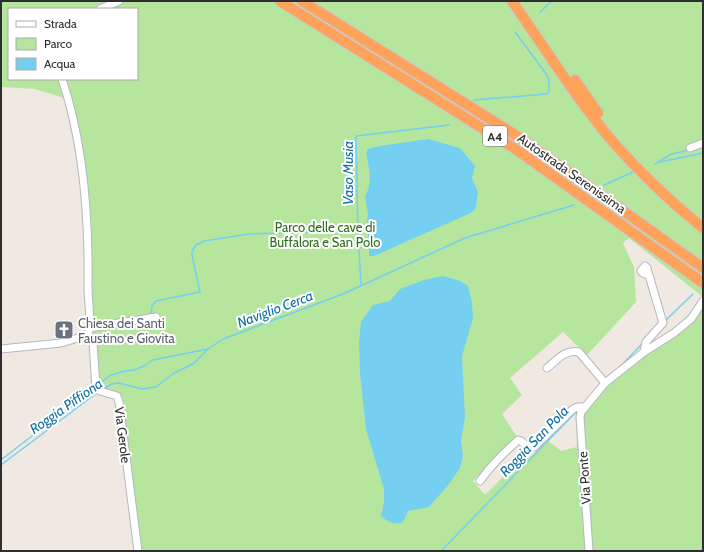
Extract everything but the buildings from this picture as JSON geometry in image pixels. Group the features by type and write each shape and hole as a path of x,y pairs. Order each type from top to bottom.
{"highway":[{"name":"Autostrada Serenissima","path":"280,1 517,150 703,283"},
{"name":"Autostrada Serenissima","path":"302,1 517,136 703,268"},
{"path":"512,1 583,103 614,143 646,177 703,228"},
{"path":"520,1 605,122 618,138 650,172 703,220"}],"street":[{"path":"102,8 119,1"},
{"name":"Via Gerole","path":"62,80 68,96 78,143 88,222 88,297 91,317 88,332 93,342 94,383 96,388 100,391 117,396 119,402 138,551"},
{"path":"690,148 703,143"},
{"name":"Via Ponte","path":"644,352 646,342 663,323 648,272"},
{"name":"Via Ponte","path":"589,551 580,417 581,412 604,383 644,352 674,333 691,319 703,301"},
{"path":"1,349 61,343 88,332 156,317"},
{"path":"547,368 564,354 573,351 579,352 604,383"},
{"name":"Via Ponte","path":"480,481 500,456 518,440 529,448 534,447 573,409 585,407"}],"green space":[{"name":"Parco delle cave di Buffalora e San Polo","path":"1,1 703,1 703,297 629,238 623,243 634,267 636,302 587,355 563,332 510,378 522,395 502,414 517,437 473,481 485,495 511,469 517,470 547,440 561,451 577,447 576,413 601,383 673,332 703,298 703,551 137,551 115,395 97,390 94,383 91,215 68,99 35,89 1,87"}],"water":[{"path":"428,139 460,148 475,166 472,178 478,192 476,207 473,212 374,256 369,256 369,239 366,226 368,214 365,196 370,181 366,153 368,149"},
{"path":"443,276 460,281 468,286 472,303 473,318 462,356 465,418 461,440 463,456 460,468 449,484 429,507 408,511 403,522 394,523 381,516 384,502 384,489 366,429 360,373 359,343 361,322 373,305 390,301 400,289 424,280"}],"waterway":[{"name":"Vaso Musia","path":"540,12 552,1"},
{"name":"Vaso Musia","path":"474,100 546,94 549,92 547,75 515,32"},
{"name":"Vaso Musia","path":"151,316 152,306 156,301 200,292 192,251 196,245 204,241 249,234 358,231 356,136 449,125"},
{"name":"Naviglio Cerca","path":"655,164 671,154 690,150"},
{"path":"660,162 703,153"},
{"name":"Naviglio Cerca","path":"604,185 633,172"},
{"name":"Naviglio Cerca","path":"98,385 109,376 124,371 134,370 153,360 208,349 223,339 343,294 465,238 574,205"},
{"name":"Vaso Musia","path":"358,231 361,285"},
{"name":"Roggia San Pola","path":"666,320 693,294"},
{"name":"Roggia San Pola","path":"619,368 641,345"},
{"name":"Roggia Piffiona","path":"103,389 112,384 119,383 142,389 156,387 174,373 193,364 208,349"},
{"name":"Naviglio Cerca","path":"1,459 94,389"},
{"name":"Roggia Piffiona","path":"1,465 98,392"},
{"name":"Roggia San Pola","path":"441,551 577,411"}],"place":[{"name":"Chiesa dei Santi Faustino e Giovita","path":"64,330"}]}
